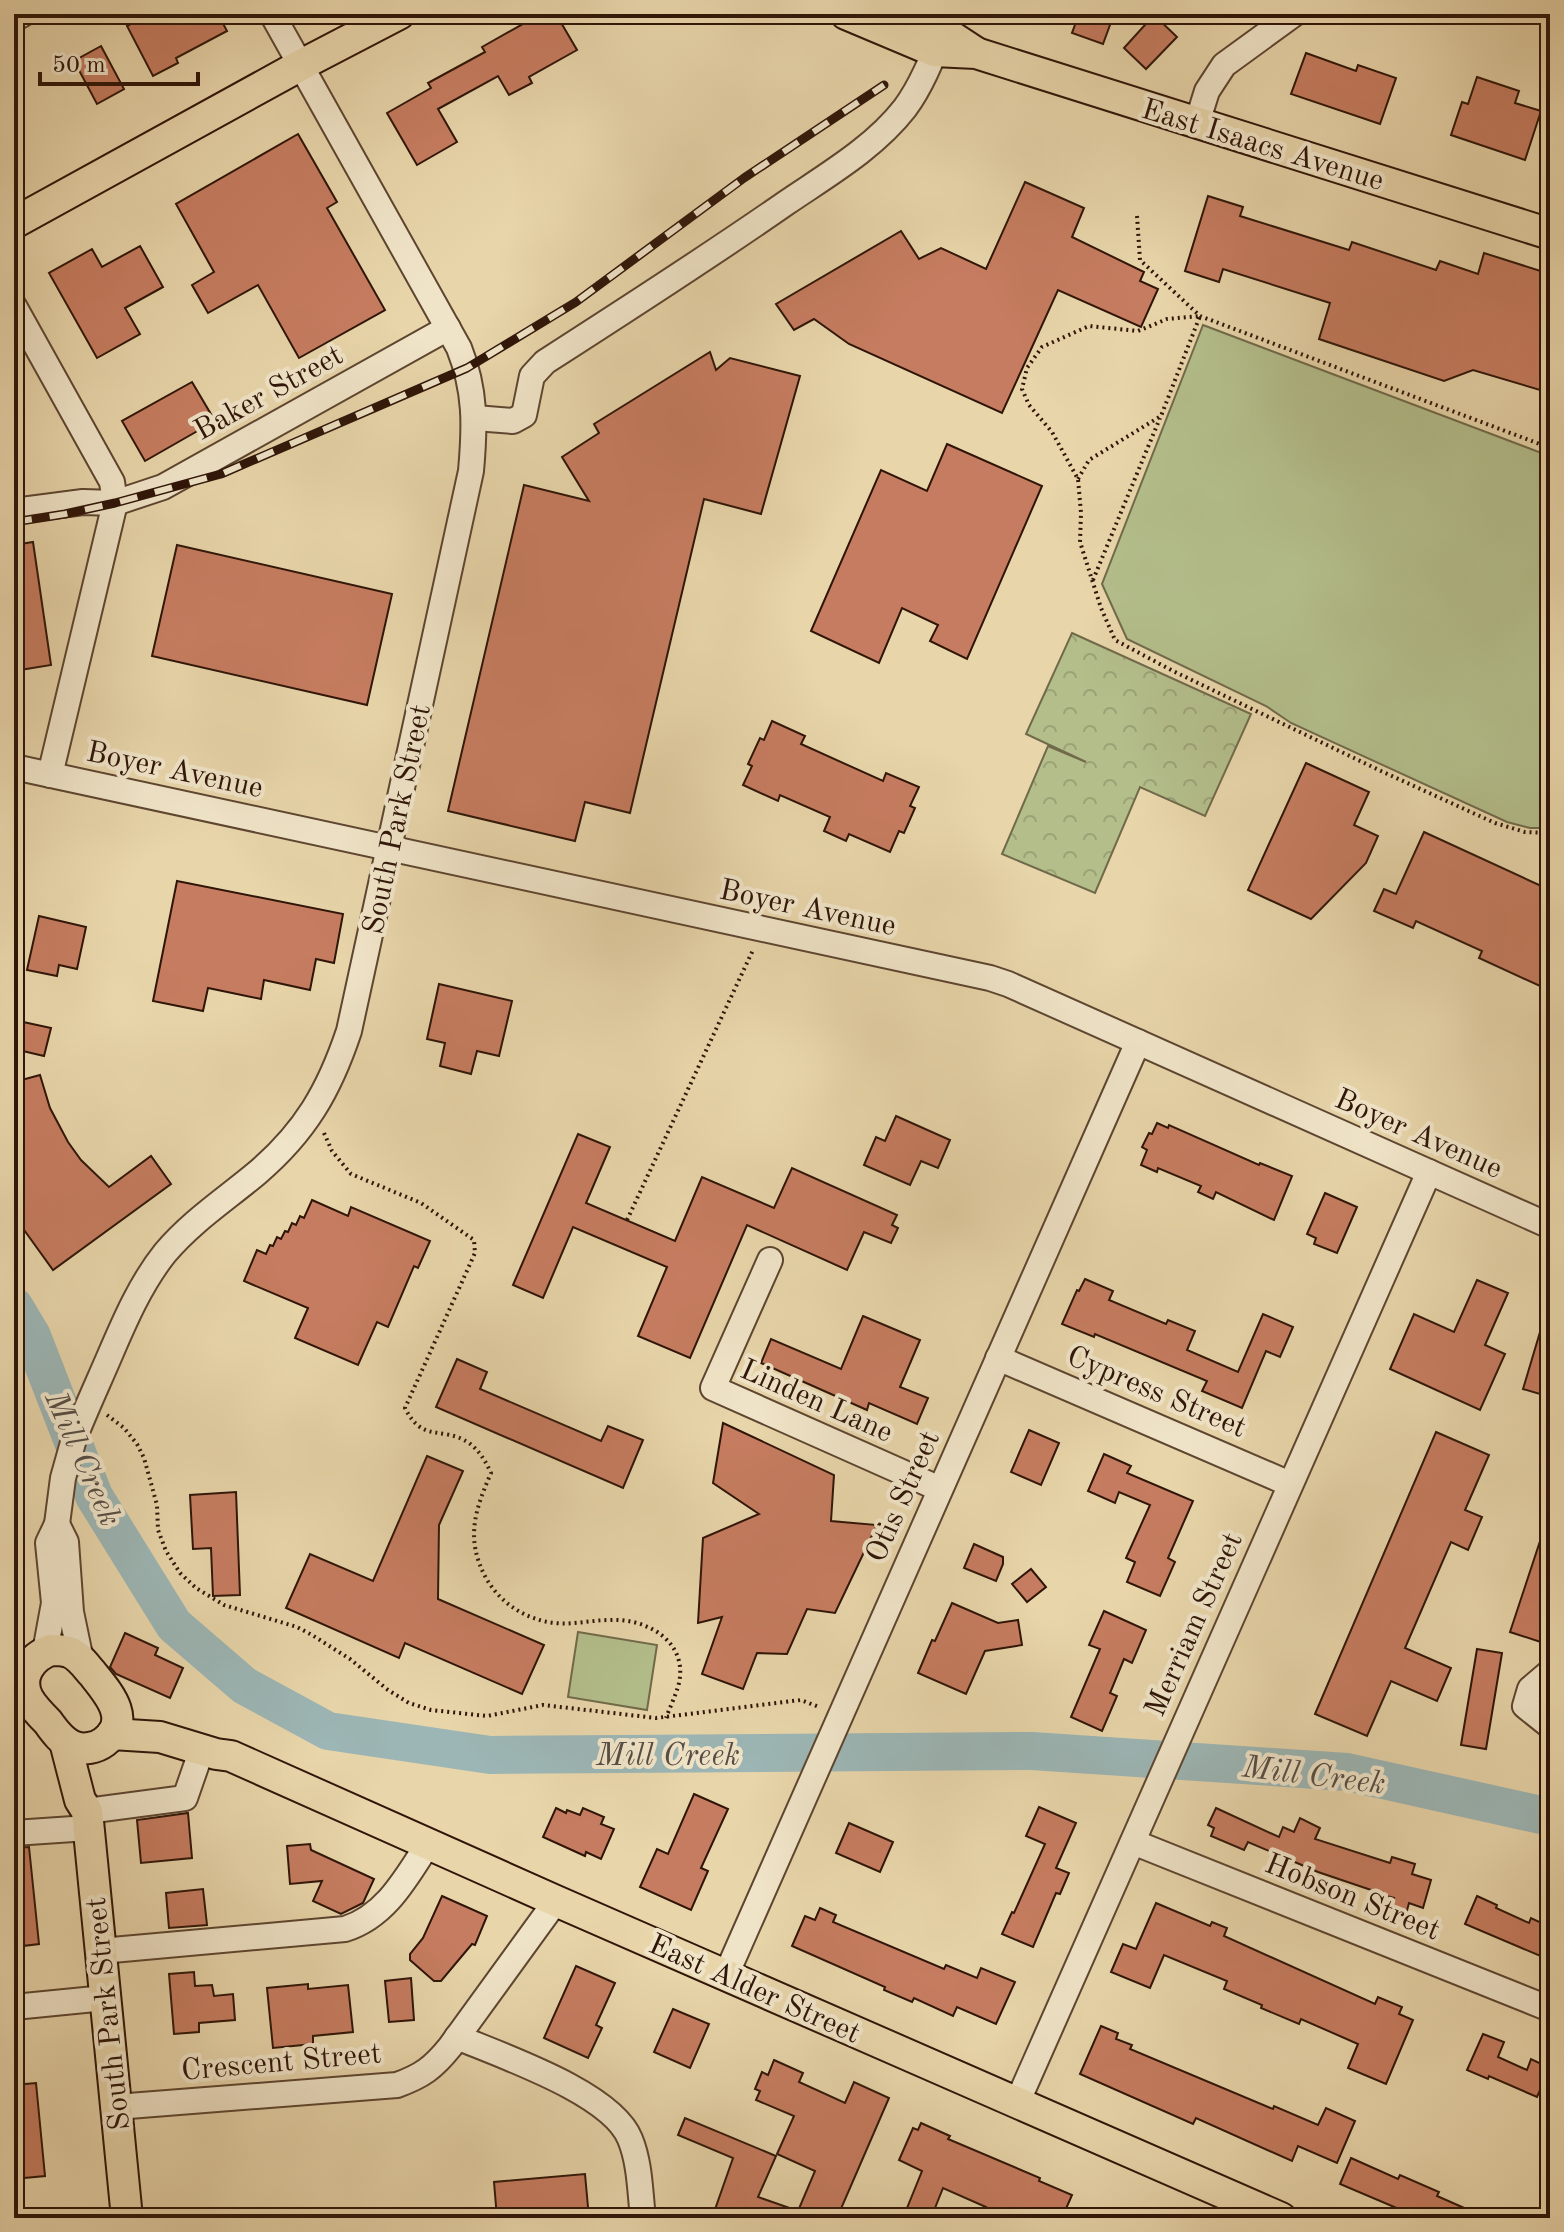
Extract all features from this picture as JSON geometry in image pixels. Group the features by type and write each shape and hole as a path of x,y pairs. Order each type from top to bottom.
{"main road":[{"path":"14,223 399,14"},
{"name":"East Isaacs Avenue","path":"846,14 942,32"},
{"name":"East Isaacs Avenue","path":"904,14 976,53 1550,234"},
{"path":"62,1650 81,1660 111,1698 117,1713 117,1724 108,1738 96,1747 85,1749 65,1742 22,1694 33,1652 62,1650"},
{"name":"East Alder Street","path":"111,1698 157,1721 220,1741 216,1753"},
{"name":"East Alder Street","path":"108,1738 160,1737 216,1753 1281,2218"},
{"name":"South Park Street","path":"88,1819 95,1798 97,1769 108,1738"},
{"name":"South Park Street","path":"65,1742 88,1819 127,2218"}],"street":[{"path":"14,19 23,14"},
{"name":"South Park Street","path":"33,1652 54,1603 48,1543 57,1524 63,1478 74,1439 136,1299 164,1254 185,1232 276,1155 315,1109 329,1083 349,1031 471,471 475,418 467,368 448,328 272,14"},
{"path":"1197,123 1207,91 1224,65 1294,14"},
{"path":"475,418 513,421 524,415 532,376 545,362 706,259 854,155 905,107 942,32"},
{"path":"14,306 112,482 115,503 50,775"},
{"name":"Baker Street","path":"14,511 68,503 115,503 148,493 175,481 448,328"},
{"name":"Boyer Avenue","path":"14,767 990,978 1550,1226"},
{"name":"Otis Street","path":"726,1975 1138,1042"},
{"name":"Merriam Street","path":"1017,2103 1429,1172"},
{"name":"Linden Lane","path":"770,1260 713,1388 940,1489"},
{"name":"Cypress Street","path":"998,1358 1290,1484"},
{"name":"South Park Street","path":"57,1524 66,1542 71,1612 81,1660"},
{"path":"1550,1672 1530,1689 1525,1706 1550,1726"},
{"path":"14,1833 185,1798 216,1753"},
{"name":"Hobson Street","path":"1133,1842 1550,2009"},
{"path":"101,1951 345,1929 363,1924 399,1889 428,1844"},
{"name":"Crescent Street","path":"116,2107 397,2085 417,2078 434,2066 457,2037 556,1901"},
{"path":"14,2007 105,1998"},
{"path":"457,2037 573,2088 616,2117 630,2136 643,2218"}],"path":[{"path":"1137,216 1140,260 1200,316 1547,446 1550,435"},
{"path":"1093,581 1200,316"},
{"path":"1200,316 1167,319 1138,331 1089,326 1042,347 1027,368 1022,389 1029,405 1052,432 1078,479 1080,542 1101,608 1115,640 1173,671 1495,823 1525,832 1550,833"},
{"path":"1078,479 1089,460 1161,416"},
{"path":"627,1220 762,930"},
{"path":"315,1109 332,1151 351,1174 421,1203 474,1240 475,1253 405,1408 419,1428 468,1442 484,1458 491,1473 473,1527 477,1557 484,1574 502,1599 523,1614 540,1620 574,1624 620,1620 649,1626 664,1636 672,1646 679,1667 679,1682 666,1718"},
{"path":"89,1404 114,1419 137,1444 150,1475 157,1505 158,1530 166,1551 180,1573 196,1588 224,1605 297,1627 350,1659 409,1703 431,1710 487,1716 543,1705 666,1718 801,1700 837,1722"}],"green space":[{"path":"1203,325 1544,454 1550,453 1550,828 1530,828 1507,822 1291,723 1266,706 1127,639 1102,584"},
{"path":"1072,633 1251,714 1205,816 1140,787 1095,893 1002,854 1048,746 1086,762 1026,734"},
{"path":"578,1632 657,1645 647,1710 568,1697"}],"building":[{"path":"149,14 218,14 227,31 176,58 178,63 153,76 127,26"},
{"path":"524,14 556,14 577,50 529,77 532,83 509,95 498,76 438,109 457,142 417,165 387,113 431,88 428,83 485,52 482,47 528,21"},
{"path":"1079,14 1114,14 1103,44 1072,33"},
{"path":"1154,15 1177,37 1146,69 1124,48"},
{"path":"101,46 124,89 97,104 74,61"},
{"path":"1306,53 1356,71 1358,65 1396,78 1380,124 1291,94"},
{"path":"1477,77 1519,91 1515,103 1541,111 1525,160 1451,135 1462,102 1468,104"},
{"path":"298,134 337,202 327,208 385,310 299,358 258,285 208,313 192,285 214,272 176,204"},
{"path":"1025,182 1084,208 1072,237 1144,272 1140,281 1158,289 1141,327 1058,290 1002,413 849,344 814,319 794,330 776,304 901,231 919,259 941,248 986,269"},
{"path":"1208,196 1243,207 1240,216 1349,250 1352,242 1436,270 1440,261 1478,274 1484,253 1550,274 1550,393 1473,370 1444,381 1319,339 1330,303 1223,269 1219,282 1185,271"},
{"path":"140,246 163,287 125,308 140,334 97,358 49,273 92,249 102,267"},
{"path":"710,352 716,370 730,358 800,376 761,514 704,499 630,813 585,802 575,841 448,811 524,485 589,501 562,457 599,433 594,424"},
{"path":"192,382 215,421 145,461 122,421"},
{"path":"947,444 1042,486 967,659 930,641 938,625 902,608 879,663 811,631 881,470 927,491"},
{"path":"33,542 51,665 14,671 14,545"},
{"path":"177,545 392,594 367,705 152,656"},
{"path":"772,721 805,736 801,744 883,781 886,773 919,787 910,806 915,808 904,833 899,831 890,852 849,834 846,841 824,831 830,817 780,795 778,801 743,785 752,766 748,764"},
{"path":"1306,763 1369,792 1354,825 1378,836 1366,863 1311,919 1248,890"},
{"path":"1424,832 1550,890 1550,964 1540,986 1479,958 1482,951 1416,921 1413,928 1374,911 1384,889 1396,894"},
{"path":"177,881 343,914 334,963 316,959 310,990 264,980 261,999 208,988 203,1011 153,1001"},
{"path":"39,916 86,927 77,969 59,965 57,976 27,970"},
{"path":"439,984 512,1001 499,1056 477,1051 471,1074 440,1066 445,1043 427,1039"},
{"path":"14,1020 51,1028 44,1056 14,1049"},
{"path":"40,1075 50,1108 68,1142 81,1160 109,1187 151,1156 171,1184 53,1270 14,1216 14,1082"},
{"path":"896,1116 950,1140 938,1168 921,1161 910,1185 864,1165 876,1137 885,1141"},
{"path":"1157,1123 1168,1128 1169,1125 1259,1165 1292,1176 1274,1220 1216,1192 1213,1199 1198,1192 1201,1186 1158,1168 1157,1172 1141,1165 1147,1150 1142,1147"},
{"path":"578,1134 610,1147 586,1203 675,1241 702,1177 774,1208 792,1168 897,1215 892,1225 898,1228 891,1243 864,1232 847,1270 747,1225 690,1358 638,1336 667,1267 573,1227 543,1298 513,1285"},
{"path":"1325,1193 1357,1207 1337,1253 1314,1244 1316,1238 1307,1234"},
{"path":"312,1200 348,1216 351,1207 430,1241 418,1268 414,1266 388,1327 377,1322 358,1365 295,1338 308,1308 244,1281 257,1250 266,1254 277,1237 281,1239 292,1223 296,1225 300,1216 304,1218"},
{"path":"1085,1279 1113,1291 1109,1300 1166,1324 1168,1320 1195,1331 1187,1350 1238,1372 1263,1314 1293,1327 1280,1357 1266,1351 1242,1408 1202,1391 1207,1381 1095,1334 1094,1337 1062,1324"},
{"path":"1477,1280 1508,1293 1485,1345 1505,1354 1480,1410 1390,1369 1414,1314 1454,1332"},
{"path":"1546,1312 1550,1313 1550,1397 1523,1389"},
{"path":"863,1316 920,1340 900,1387 928,1398 917,1424 869,1403 867,1410 761,1363 771,1339 841,1369"},
{"path":"457,1359 487,1372 480,1389 601,1441 608,1426 643,1440 623,1488 436,1407"},
{"path":"723,1423 834,1475 831,1521 877,1525 835,1613 807,1609 787,1654 757,1653 743,1689 702,1674 722,1617 698,1623 703,1538 759,1514 713,1483"},
{"path":"1029,1430 1059,1443 1041,1485 1011,1472"},
{"path":"1436,1432 1489,1455 1465,1510 1482,1517 1468,1550 1451,1542 1405,1648 1451,1668 1437,1701 1391,1681 1367,1736 1315,1714"},
{"path":"1104,1454 1131,1466 1127,1473 1193,1501 1168,1558 1175,1562 1160,1596 1127,1582 1135,1562 1126,1558 1150,1505 1119,1492 1115,1503 1088,1491"},
{"path":"427,1456 463,1471 439,1525 438,1599 544,1645 522,1694 405,1643 399,1658 286,1608 310,1554 373,1581"},
{"path":"236,1492 240,1595 213,1596 211,1548 193,1549 190,1495"},
{"path":"1547,1520 1550,1520 1550,1645 1510,1632"},
{"path":"974,1544 1003,1557 996,1581 964,1568"},
{"path":"1031,1569 1046,1587 1027,1602 1012,1584"},
{"path":"952,1603 998,1623 1018,1620 1022,1645 985,1651 966,1694 918,1673"},
{"path":"1104,1611 1146,1630 1132,1663 1124,1659 1110,1693 1117,1696 1102,1731 1071,1717 1100,1649 1089,1645"},
{"path":"125,1633 158,1648 155,1655 183,1668 170,1698 116,1674 110,1667"},
{"path":"1477,1649 1502,1653 1486,1749 1461,1745"},
{"path":"694,1794 728,1809 701,1868 708,1871 691,1910 640,1887 657,1849 668,1854"},
{"path":"1039,1807 1076,1823 1056,1868 1069,1873 1060,1894 1056,1893 1033,1947 1002,1934 1045,1844 1026,1836"},
{"path":"556,1808 580,1815 583,1808 604,1817 601,1824 614,1829 601,1859 586,1852 585,1856 543,1837"},
{"path":"1216,1808 1279,1837 1283,1827 1294,1832 1300,1818 1320,1828 1315,1839 1390,1863 1392,1857 1415,1864 1412,1874 1431,1880 1423,1908 1409,1903 1406,1914 1391,1909 1394,1898 1318,1872 1248,1842 1244,1850 1211,1836 1214,1828 1208,1825"},
{"path":"188,1813 192,1858 141,1863 137,1820"},
{"path":"849,1823 893,1842 880,1872 836,1853"},
{"path":"310,1844 311,1850 374,1879 363,1903 341,1914 313,1901 322,1881 290,1884 287,1846"},
{"path":"29,1847 39,1944 14,1947 14,1848"},
{"path":"203,1889 207,1925 169,1928 166,1893"},
{"path":"442,1896 487,1916 475,1945 472,1944 441,1981 434,1981 410,1960 410,1954 423,1938"},
{"path":"1477,1896 1529,1923 1531,1918 1550,1927 1550,1960 1465,1924"},
{"path":"1156,1903 1210,1926 1212,1922 1227,1928 1224,1936 1375,2004 1378,1997 1402,2007 1399,2014 1413,2020 1386,2084 1348,2068 1358,2044 1301,2019 1299,2024 1261,2008 1262,2005 1224,1989 1227,1981 1164,1955 1150,1988 1111,1972 1123,1944 1136,1949"},
{"path":"820,1908 836,1915 833,1922 944,1969 946,1965 977,1978 981,1968 1015,1982 996,2024 957,2007 953,2016 914,1998 912,2002 792,1946 805,1916 815,1920"},
{"path":"576,1966 615,1983 596,2025 602,2028 588,2058 544,2038"},
{"path":"194,1972 195,1986 212,1985 214,1996 233,1994 235,2020 199,2023 199,2032 174,2034 169,1974"},
{"path":"411,1978 414,2020 389,2022 385,1981"},
{"path":"308,1984 308,1989 348,1985 353,2032 313,2036 313,2044 273,2048 267,1988"},
{"path":"673,2009 709,2024 690,2068 654,2052"},
{"path":"1101,2026 1118,2033 1116,2039 1132,2045 1130,2049 1273,2109 1274,2106 1318,2125 1326,2108 1355,2121 1337,2163 1298,2146 1292,2161 1196,2118 1193,2124 1080,2074"},
{"path":"1483,2034 1504,2042 1498,2057 1527,2070 1531,2059 1550,2068 1537,2097 1467,2070"},
{"path":"774,2060 803,2073 799,2082 845,2103 854,2082 889,2098 837,2218 712,2218 733,2158 678,2135 685,2118 776,2156 758,2197 798,2211 815,2171 777,2154 794,2116 756,2100 760,2091 755,2089 762,2072 768,2075"},
{"path":"36,2083 45,2176 14,2179 14,2085"},
{"path":"921,2123 950,2136 948,2139 1072,2195 1062,2218 1001,2218 984,2211 986,2207 943,2188 931,2218 903,2218 922,2171 899,2160 913,2128 918,2130"},
{"path":"1351,2158 1398,2179 1400,2175 1439,2192 1437,2196 1487,2218 1420,2218 1340,2184"},
{"path":"585,2174 589,2218 497,2218 494,2182"}],"waterway":[{"name":"Mill Creek","path":"14,1306 32,1336 94,1496 174,1625 245,1686 328,1731 490,1755 1032,1751 1347,1772 1550,1817"}],"railway":[{"path":"14,522 115,503 221,474 467,368 576,302 744,178 884,85"}]}
